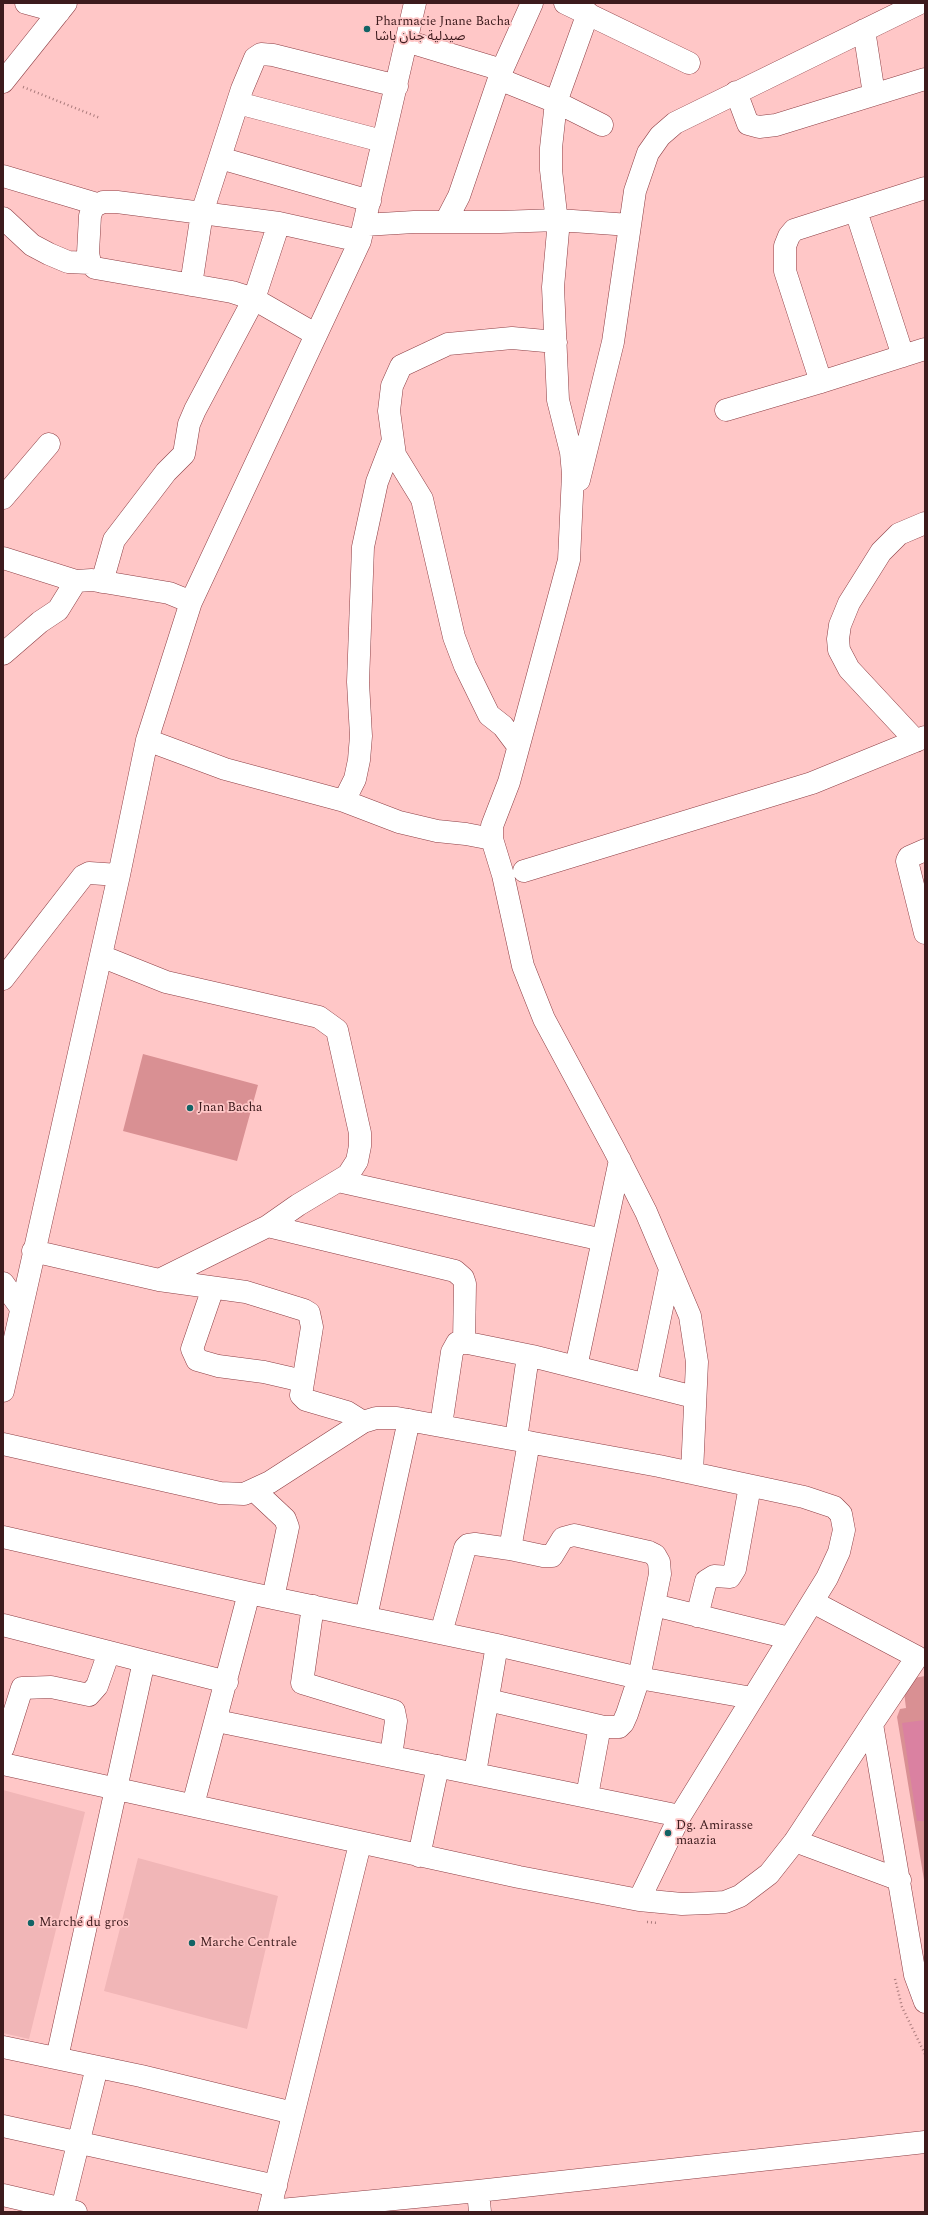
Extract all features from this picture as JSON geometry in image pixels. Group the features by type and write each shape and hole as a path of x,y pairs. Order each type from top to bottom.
{"street":[{"path":"26,3 63,8"},
{"path":"3,1391 20,1308 119,875 147,740 192,602 362,233 415,3"},
{"path":"446,221 459,196 500,75 532,3"},
{"path":"565,3 689,63"},
{"path":"572,509 613,342 635,191 648,152 660,136 675,122 920,3"},
{"path":"4,81 63,8"},
{"path":"588,14 556,102 552,131 551,170 558,220 558,244 553,287 558,400 571,452 572,509 569,560 518,746 510,782 492,826 492,839 503,875 523,966 544,1019 620,1160 646,1212 690,1316 697,1362 694,1397 692,1473"},
{"path":"864,30 874,94"},
{"path":"406,41 500,75 602,124"},
{"path":"191,285 202,213 238,102 255,58 259,55 266,54 397,86"},
{"path":"736,92 748,124 759,127 783,123 925,79"},
{"path":"238,102 382,141"},
{"path":"220,158 370,201"},
{"path":"4,178 97,204"},
{"path":"821,382 785,271 785,246 794,230 925,188"},
{"path":"315,334 254,299 232,292 105,271 95,268 90,263 88,253 90,216 93,207 103,202 118,202 362,233 446,221 500,222 558,220 630,225"},
{"path":"856,211 902,356"},
{"path":"3,218 32,245 49,254 68,262 90,263"},
{"path":"102,582 114,540 166,472 184,454 189,424 254,299 279,223"},
{"path":"518,746 503,726 489,715 465,666 454,637 422,499 395,455 392,444 389,411 392,386 396,373 406,362 448,344 512,338 556,342"},
{"path":"726,410 925,349"},
{"path":"3,498 50,444"},
{"path":"344,801 355,779 360,760 361,736 358,682 363,547 377,482 392,444"},
{"path":"524,871 812,782 920,739 850,669 839,650 838,638 840,625 849,603 881,552 899,534 925,523"},
{"path":"3,558 76,581 102,582 169,593 192,602"},
{"path":"3,654 40,622 58,610 76,581"},
{"path":"147,740 225,769 344,801 416,827 492,839"},
{"path":"925,850 909,856 907,861 925,933"},
{"path":"3,979 83,876 90,873 119,875"},
{"path":"101,956 166,982 319,1017 337,1030 347,1068 360,1146 355,1167 338,1180 276,1218 268,1226 159,1280"},
{"path":"576,1367 620,1160"},
{"path":"338,1180 603,1240"},
{"path":"268,1226 455,1271 463,1278 465,1284 464,1343"},
{"path":"33,1251 159,1280 246,1292 304,1310 309,1313 312,1326 311,1341 301,1391 304,1398 347,1412 363,1422"},
{"path":"646,1385 670,1269"},
{"path":"3,1283 20,1308"},
{"path":"213,1288 192,1349 197,1360 218,1366 264,1372 303,1381"},
{"path":"441,1425 452,1352 454,1345 464,1343 576,1367 694,1397"},
{"path":"510,1549 522,1441 528,1356"},
{"path":"3,1444 220,1493 244,1494 254,1490 363,1422 376,1418 409,1420 692,1473 823,1502 834,1507 840,1514 844,1530 839,1552 813,1602 680,1816 639,1900"},
{"path":"366,1617 409,1420"},
{"path":"697,1616 706,1581 714,1576 730,1577 735,1570 750,1486"},
{"path":"254,1490 285,1519 288,1528 273,1598"},
{"path":"441,1633 465,1548 468,1545 475,1544 544,1556 552,1556 563,1538 574,1535 650,1552 657,1558 660,1568 654,1605 639,1678 624,1723 616,1728 600,1726 488,1700"},
{"path":"3,1537 249,1593 497,1645 639,1678 752,1698"},
{"path":"193,1806 217,1721 249,1593"},
{"path":"3,1764 360,1844 639,1900 682,1904 725,1902 740,1896 769,1874 795,1842 872,1724 921,1655 813,1602"},
{"path":"654,1605 790,1638"},
{"path":"313,1606 302,1683 394,1711 396,1721 392,1756"},
{"path":"3,1625 227,1682"},
{"path":"475,1773 497,1645"},
{"path":"3,1748 22,1688 51,1687 89,1695 96,1686 109,1652"},
{"path":"57,2058 144,1661"},
{"path":"217,1721 680,1816"},
{"path":"872,1724 916,1975 925,2002"},
{"path":"587,1796 600,1726"},
{"path":"419,1856 438,1766"},
{"path":"795,1842 900,1880"},
{"path":"360,1844 270,2211 478,2191 925,2142"},
{"path":"3,2047 97,2067 293,2113"},
{"path":"3,2196 69,2210 79,2142 97,2067"},
{"path":"3,2127 79,2142 276,2186"},
{"path":"478,2191 480,2212"}],"path":[{"path":"4,81 100,118"}],"shaded area":[{"name":"Jnan Bacha","path":"143,1054 258,1085 237,1161 123,1131"},
{"path":"925,1676 925,1886 897,1717 900,1709 906,1708 904,1692 914,1678"},
{"name":"Marché du gros","path":"3,1790 85,1812 29,2039 3,2033"},
{"name":"Marche Centrale","path":"138,1858 278,1896 247,2029 104,1991"}],"building":[{"path":"925,1720 925,1821 917,1821 902,1723"}],"place":[{"name":"Pharmacie Jnane Bacha صيدلية جنان باشا","path":"367,29"},
{"name":"Jnan Bacha","path":"190,1108"},
{"name":"Dg. Amirasse maazia","path":"668,1833"},
{"name":"Marché du gros","path":"31,1923"},
{"name":"Marche Centrale","path":"192,1943"}]}
